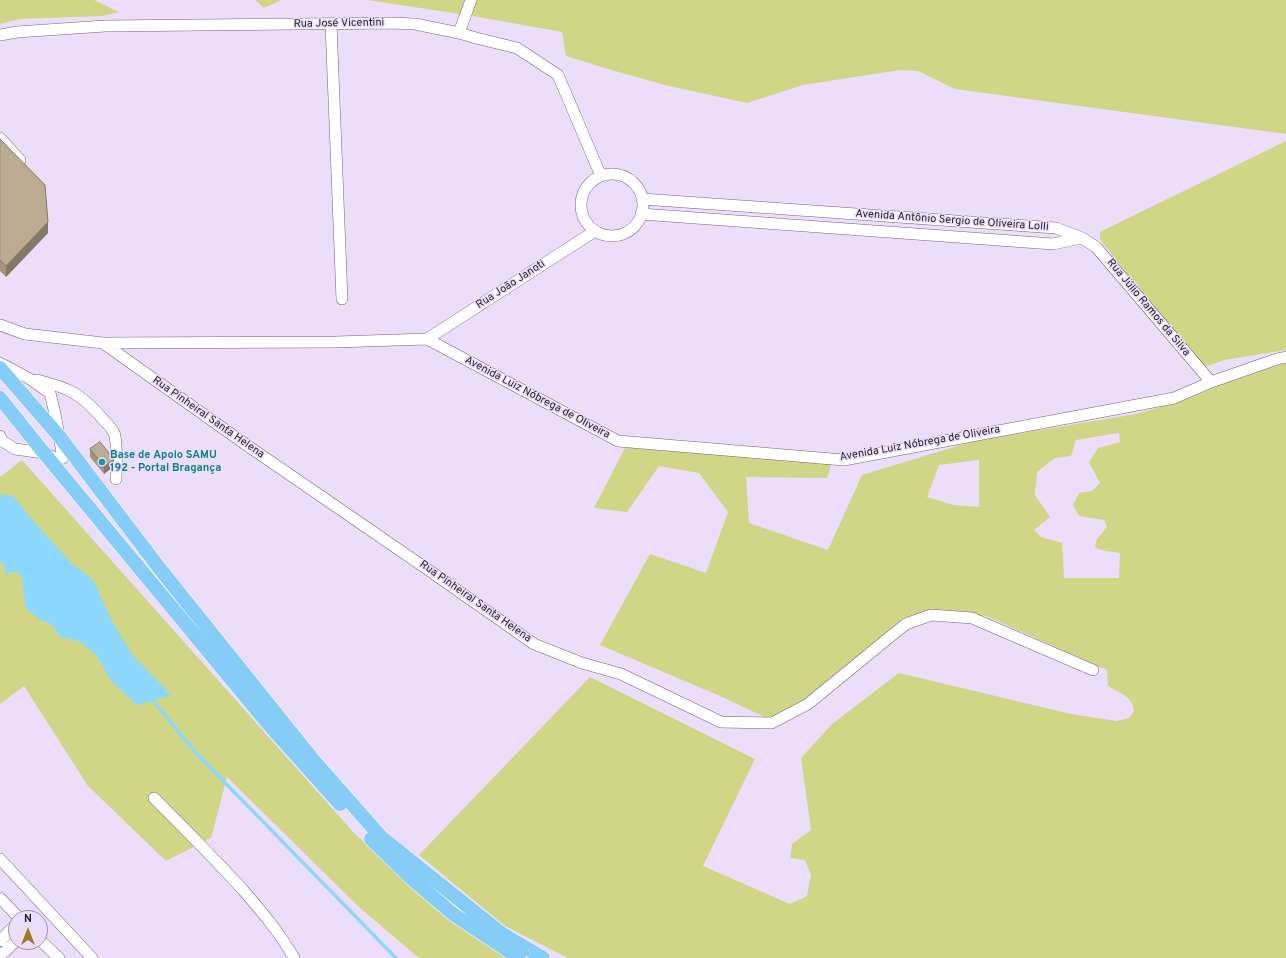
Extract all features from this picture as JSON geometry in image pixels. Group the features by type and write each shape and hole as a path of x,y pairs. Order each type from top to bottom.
{"main road":[{"path":"0,368 59,436 160,569 314,760 381,837 501,933 544,958"},
{"path":"0,398 270,726 373,841 413,880 452,914 519,958"}],"street":[{"path":"459,33 471,0"},
{"path":"331,24 342,299"},
{"name":"Rua José Vicentini","path":"0,35 17,32 105,26 331,24 415,24 459,33 518,48 558,75 601,176"},
{"path":"0,138 26,167"},
{"path":"611,174 622,176 631,181 638,189 642,199 643,209 633,228 624,234 613,236 604,235 595,231 583,216 581,207 582,197 589,184 601,176 611,174"},
{"name":"Avenida Antônio Sergio de Oliveira Lolli","path":"642,199 1056,228 1082,238"},
{"name":"Avenida Antônio Sergio de Oliveira Lolli","path":"641,214 1053,244 1082,238"},
{"name":"Rua João Janoti","path":"426,339 595,231"},
{"name":"Rua Júlio Ramos da Silva","path":"1082,238 1096,247 1211,382"},
{"path":"0,325 25,334 103,343 336,342 426,339"},
{"name":"Avenida Luiz Nóbrega de Oliveira","path":"426,339 618,441 844,460 1174,398 1211,382 1286,357"},
{"name":"Rua Pinheiral Santa Helena","path":"103,343 248,446 534,644 582,663 622,674 721,722 772,723 808,704 906,624 931,615 972,618 1093,670"},
{"path":"0,363 52,389 72,391 90,404 114,433 117,455 116,479"},
{"path":"0,436 2,441 15,449 44,453 58,459 63,458 52,389"},
{"path":"154,798 211,855 259,909 286,943 294,958"},
{"path":"0,859 88,956"},
{"path":"0,898 11,910"},
{"path":"0,941 8,932"},
{"path":"0,956 8,948"},
{"path":"48,948 59,958"}],"green space":[{"path":"0,0 94,0 119,12 103,16 20,19 0,24"},
{"path":"255,0 282,0 264,8"},
{"path":"367,0 1286,0 1286,134 955,89 918,71 900,70 803,85 747,103 665,85 566,56 562,32 467,15"},
{"path":"1286,141 1286,350 1224,360 1199,369 1100,239 1100,232"},
{"path":"1286,363 1286,958 568,958 505,926 419,855 590,677 755,759 703,866 790,904 807,896 811,875 805,860 790,858 792,844 811,830 801,758 832,724 899,673 1071,714 1117,721 1129,718 1134,711 1128,698 1108,686 1107,670 986,616 919,613 877,641 807,702 771,720 720,696 600,645 650,554 706,573 728,512 699,473 659,466 627,512 594,508 627,444 832,462 827,478 746,477 749,523 828,550 862,475 974,441 1136,414 1185,400 1250,372","holes":["1119,433 1120,442 1098,448 1089,462 1100,483 1092,491 1079,493 1073,505 1079,516 1104,520 1107,527 1097,539 1095,547 1101,550 1120,553 1119,578 1064,578 1062,543 1041,537 1034,530 1050,517 1035,495 1037,472 1055,458 1071,456 1076,440","979,460 979,507 953,505 927,497 939,465"]},
{"path":"22,460 355,834 454,920 507,958 419,958 359,907 227,777 211,838 166,861 88,786 24,686 0,704 0,477"}],"water":[{"path":"4,494 14,497 34,522 72,564 93,580 113,623 133,656 171,695 137,705 112,682 97,656 79,641 60,637 51,624 39,619 25,607 22,576 15,572 9,572 6,577 3,563 0,561 0,496"}],"building":[{"path":"0,139 45,185 48,222 6,266 0,260"},
{"path":"100,442 114,459 104,467 90,449"}],"waterway":[{"path":"150,697 197,754 396,958"}],"place":[{"name":"Base de Apoio SAMU 192 - Portal Bragança","path":"102,462"}]}
